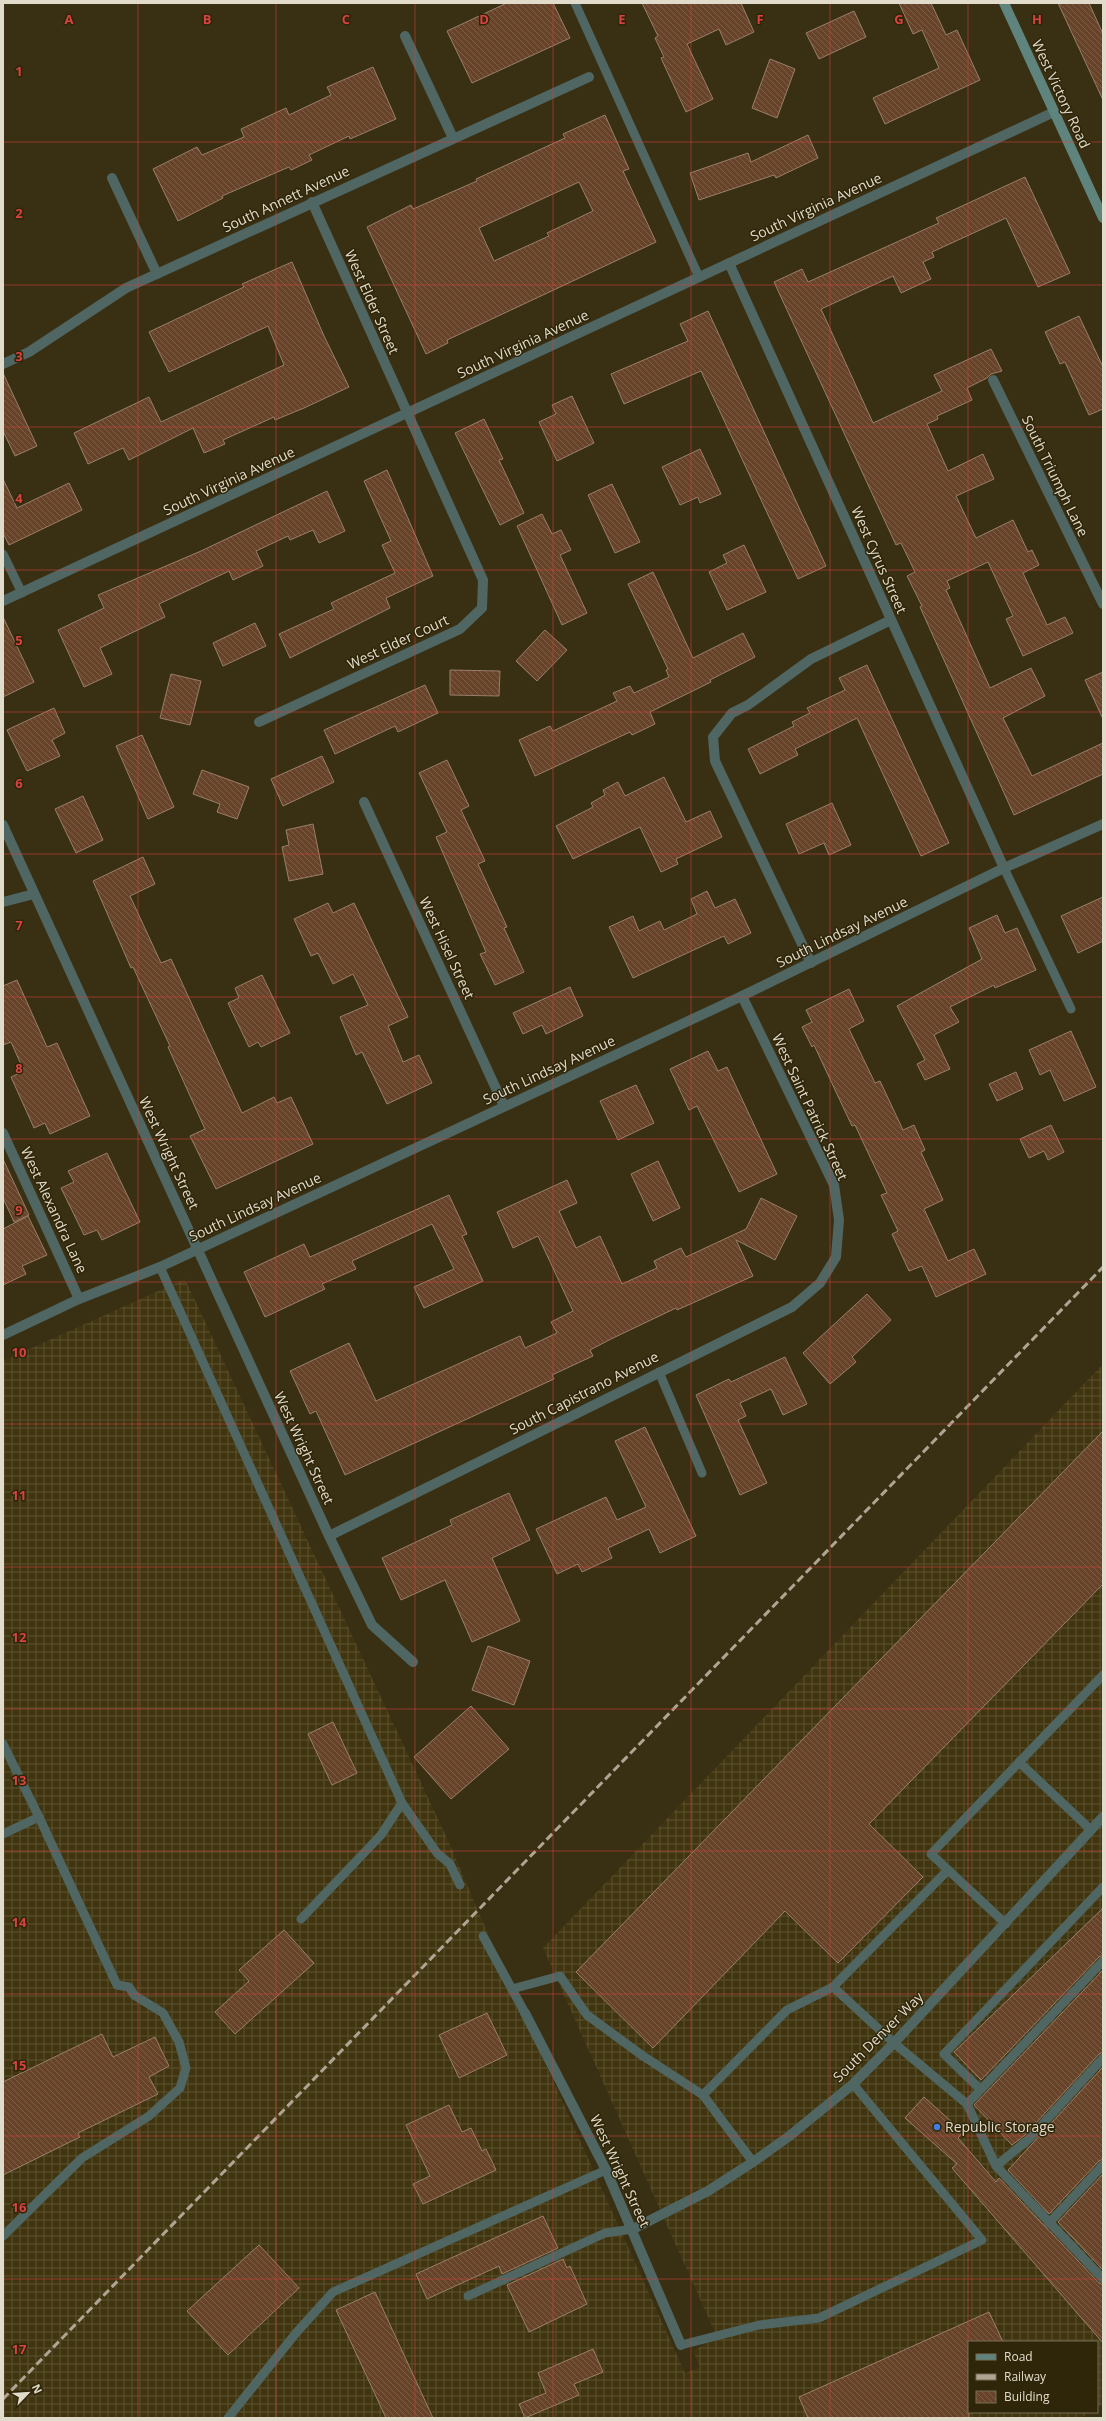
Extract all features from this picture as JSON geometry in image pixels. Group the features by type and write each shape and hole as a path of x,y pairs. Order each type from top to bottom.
{"street":[{"name":"West Victory Road","path":"1004,3 1103,218"},
{"path":"405,36 453,138"},
{"name":"South Annett Avenue","path":"3,364 29,352 126,288 589,77"},
{"name":"South Virginia Avenue","path":"3,601 1054,112"},
{"path":"112,178 157,274"},
{"name":"West Elder Street","path":"312,202 406,413"},
{"name":"West Cyrus Street","path":"729,264 1004,868"},
{"name":"South Triumph Lane","path":"993,380 1103,604"},
{"name":"West Elder Court","path":"259,722 460,629 482,608 483,580 406,413"},
{"path":"811,963 715,761 713,737 732,713 748,705 811,659 891,620"},
{"name":"West Hisel Street","path":"364,802 504,1106"},
{"name":"South Lindsay Avenue","path":"3,1335 79,1299 160,1267 742,996 1004,868 1103,824"},
{"name":"West Wright Street","path":"3,825 329,1536 372,1625 413,1662"},
{"path":"3,902 34,894"},
{"name":"West Saint Patrick Street","path":"742,996 834,1185 839,1220 836,1257"},
{"name":"West Alexandra Lane","path":"3,1133 79,1299"},
{"name":"South Capistrano Avenue","path":"329,1536 792,1307 820,1283 836,1257"},
{"name":"South Denver Way","path":"633,2229 708,2191 753,2162 788,2137 853,2084 894,2043 1006,1924 1103,1817"},
{"name":"West Wright Street","path":"525,2013 606,2170 633,2229 681,2345"}],"lane":[{"path":"575,3 700,277"},
{"path":"3,554 22,593"},
{"path":"1004,868 1071,1009"},
{"path":"160,1267 402,1803 437,1854 450,1864 460,1885"},
{"path":"659,1372 702,1473"},
{"path":"1006,1924 931,1854 1103,1675"},
{"path":"3,1744 39,1817 117,1985 129,1987 134,1994 163,2013 178,2042 186,2068 180,2088 149,2116 82,2158 3,2236"},
{"path":"1019,1762 1091,1830"},
{"path":"301,1919 381,1835 402,1803"},
{"path":"3,1834 39,1817"},
{"path":"703,2096 787,2010 833,1987 948,1870"},
{"path":"980,2088 944,2054 1103,1887"},
{"path":"483,1936 525,2013"},
{"path":"967,2104 980,2088 1103,1960"},
{"path":"512,1989 560,1976 587,2015 643,2056 703,2096 753,2162"},
{"path":"833,1987 894,2043 967,2104 996,2166 1103,2279"},
{"path":"996,2166 1029,2139 1103,2058"},
{"path":"681,2345 759,2325 819,2318 982,2240 853,2084"},
{"path":"1049,2223 1103,2165"},
{"path":"228,2418 296,2333 333,2292 606,2170"},
{"path":"468,2296 605,2233 633,2229"}],"shaded area":[{"path":"185,1279 447,1838 509,1983 685,2373 700,2367 693,2351 717,2337 543,1948 1103,1364 1103,2404 1098,2406 1098,2341 968,2341 968,2413 1088,2413 1081,2418 3,2418 3,1358 5,1360"}],"building":[{"path":"507,3 553,3 570,38 472,83 447,31"},
{"path":"642,3 741,3 754,32 726,45 719,29 687,44 713,99 686,112 661,58 664,57 655,38 658,36"},
{"path":"899,3 931,3 946,35 957,30 980,80 885,124 873,98 939,68 922,30 913,34"},
{"path":"1058,3 1089,3 1103,34 1103,100"},
{"path":"854,11 866,37 819,59 806,33"},
{"path":"770,59 795,69 777,118 752,108"},
{"path":"373,67 396,119 350,139 349,136 309,155 312,160 291,170 289,167 222,196 223,198 178,221 153,169 197,147 202,155 244,137 241,129 286,108 289,115 331,95 327,87"},
{"path":"605,115 629,169 623,171 656,242 447,340 448,343 426,354 367,227 411,205 413,209 477,181 476,179 565,138 563,134","holes":["579,182 593,211 547,233 549,236 494,261 479,228"]},
{"path":"808,135 818,158 776,178 774,175 699,200 690,173 748,153 751,162"},
{"path":"1025,177 1070,273 1038,287 1006,218 932,252 934,257 923,262 931,279 901,293 893,276 821,309 873,423 942,391 934,375 991,349 1002,371 991,374 987,378 967,388 972,400 937,416 938,419 927,424 948,471 983,454 994,479 956,496 976,538 1013,520 1028,552 1032,550 1039,565 1023,573 1047,625 1065,617 1073,633 1023,656 1006,619 1013,616 988,562 947,581 950,588 946,590 990,688 1031,668 1045,696 1003,718 1032,776 1103,743 1103,774 1014,815 920,607 922,606 907,576 915,572 901,543 896,545 774,282 802,269 808,282 939,223 936,218"},
{"path":"292,262 324,336 349,387 304,408 275,420 274,417 223,440 225,444 204,453 193,428 129,460 123,448 88,464 74,433 149,397 161,422 284,365 268,326 169,372 149,332 244,287 242,284"},
{"path":"708,311 826,566 798,579 701,371 624,404 611,374 688,341 680,324"},
{"path":"1079,316 1103,367 1103,409 1089,415 1065,362 1060,364 1045,332"},
{"path":"3,373 37,446 15,456 3,431"},
{"path":"572,396 594,443 557,461 539,422 556,414 552,405"},
{"path":"484,419 503,459 499,460 524,513 500,525 455,433"},
{"path":"700,449 721,494 700,503 698,497 680,505 662,467"},
{"path":"387,470 433,576 386,598 390,608 290,658 279,634 334,609 331,603 395,573 382,545 391,541 364,481"},
{"path":"3,479 17,508 69,483 82,510 9,545 3,533"},
{"path":"612,484 640,542 615,553 588,495"},
{"path":"327,491 345,531 319,543 313,530 290,540 288,536 256,551 263,566 233,580 229,571 159,604 165,617 100,648 112,674 84,687 58,630 104,608 98,595 201,551"},
{"path":"542,514 552,534 561,530 571,550 560,555 587,613 562,625 517,526"},
{"path":"744,545 766,592 727,610 709,572 727,563 723,555"},
{"path":"653,572 693,658 743,633 755,657 710,680 711,682 650,712 655,724 632,735 630,732 535,776 519,740 550,726 553,731 617,701 613,693 630,686 634,693 669,677 666,670 668,669 628,584"},
{"path":"3,617 34,682 3,697"},
{"path":"255,623 266,646 223,666 213,643"},
{"path":"545,630 567,650 537,681 516,661"},
{"path":"867,665 949,843 921,856 857,718 795,749 798,755 760,774 748,749 794,726 792,722 810,713 807,708 845,690 839,678"},
{"path":"450,670 500,671 499,696 450,695"},
{"path":"1103,672 1103,719 1085,680"},
{"path":"171,674 201,681 190,725 160,718"},
{"path":"425,685 438,713 398,732 395,726 335,754 324,730"},
{"path":"54,708 65,733 52,740 60,756 27,771 7,730"},
{"path":"142,735 174,807 148,819 116,746"},
{"path":"322,756 334,782 283,806 271,779"},
{"path":"447,760 469,806 461,810 485,861 478,864 507,927 504,928 524,972 495,985 480,954 486,952 436,837 447,832 419,773"},
{"path":"202,770 249,787 237,819 217,812 220,804 193,794"},
{"path":"664,777 686,822 710,811 722,837 676,859 678,864 661,872 640,827 573,859 556,826 593,807 591,803 605,795 603,790 618,782 625,796"},
{"path":"83,796 103,840 76,853 55,809"},
{"path":"832,803 851,845 829,855 824,843 799,854 786,824"},
{"path":"313,824 323,874 289,881 282,847 289,845 286,830"},
{"path":"143,857 155,884 130,896 161,963 171,959 242,1113 274,1097 277,1103 291,1097 313,1144 216,1189 190,1136 205,1129 168,1047 170,1046 133,967 131,968 93,881"},
{"path":"707,891 715,908 735,899 751,933 728,944 724,936 633,978 609,927 633,916 639,931 660,921 664,930 697,914 691,899"},
{"path":"1103,897 1103,941 1078,953 1061,916"},
{"path":"328,903 333,913 354,903 408,1017 388,1026 403,1062 419,1055 432,1083 387,1104 362,1052 356,1055 340,1017 368,1005 353,974 333,984 318,953 311,956 294,919"},
{"path":"997,915 1005,933 1017,928 1036,970 995,988 994,985 950,1007 959,1022 934,1035 950,1069 925,1080 917,1064 925,1060 897,1006 982,959 969,928"},
{"path":"262,975 290,1033 261,1047 258,1042 249,1047 228,1003 239,998 235,988"},
{"path":"17,980 47,1047 57,1043 90,1116 50,1134 45,1123 34,1128 11,1077 24,1071 11,1042 3,1045 3,986"},
{"path":"570,987 583,1016 546,1034 542,1025 523,1034 513,1013"},
{"path":"849,989 864,1021 849,1029 875,1083 880,1081 903,1130 914,1125 925,1150 921,1152 943,1200 924,1209 948,1261 974,1249 986,1274 936,1297 922,1266 909,1271 892,1234 898,1231 881,1195 887,1193 855,1125 852,1126 814,1045 812,1047 802,1027 812,1022 806,1010"},
{"path":"1071,1031 1096,1087 1064,1101 1050,1070 1040,1075 1029,1050"},
{"path":"708,1051 718,1071 727,1067 777,1174 739,1192 697,1106 689,1110 670,1069"},
{"path":"1016,1072 1023,1089 997,1101 989,1084"},
{"path":"636,1085 654,1123 618,1140 600,1101"},
{"path":"1051,1125 1064,1152 1048,1160 1044,1151 1029,1158 1020,1139"},
{"path":"107,1153 140,1222 102,1240 97,1230 84,1235 61,1188 74,1182 68,1171"},
{"path":"3,1159 29,1215 14,1222 3,1198"},
{"path":"658,1161 680,1208 653,1221 631,1174"},
{"path":"567,1180 577,1203 559,1211 576,1248 600,1236 622,1284 657,1268 654,1261 681,1248 686,1257 746,1229 761,1198 797,1216 775,1260 736,1240 753,1276 677,1310 676,1308 611,1339 590,1350 593,1356 552,1375 554,1379 345,1475 316,1411 310,1414 290,1371 349,1343 376,1401 520,1336 525,1348 557,1333 551,1322 573,1311 538,1236 513,1248 497,1212"},
{"path":"449,1195 467,1234 462,1236 483,1281 424,1308 414,1287 454,1269 432,1224 352,1261 356,1269 322,1284 325,1289 265,1317 244,1272 304,1244 310,1257"},
{"path":"28,1216 47,1255 22,1266 26,1274 3,1285 3,1229"},
{"path":"867,1294 891,1320 852,1357 856,1362 830,1384 803,1353"},
{"path":"785,1357 807,1404 783,1415 771,1389 740,1403 746,1416 738,1420 767,1483 740,1495 696,1395 729,1379 731,1382"},
{"path":"645,1427 696,1536 660,1553 649,1529 608,1548 612,1558 582,1572 578,1564 557,1574 536,1529 606,1497 617,1520 646,1507 615,1441"},
{"path":"1103,1431 1103,1584 869,1824 923,1877 838,1963 785,1911 653,2048 576,1972"},
{"path":"509,1493 530,1540 492,1558 520,1621 472,1642 445,1580 401,1600 382,1558 452,1525 450,1520"},
{"path":"488,1646 530,1661 514,1705 472,1690"},
{"path":"471,1706 509,1749 451,1799 414,1757"},
{"path":"333,1722 357,1773 332,1785 308,1734"},
{"path":"1103,1908 1103,1955 1099,1957 981,2080 954,2052"},
{"path":"284,1930 314,1963 235,2034 215,2012 249,1981 239,1970"},
{"path":"1103,1970 1103,2052 1099,2054 1025,2135 1012,2145 974,2105"},
{"path":"487,2013 507,2055 459,2078 439,2035"},
{"path":"102,2034 113,2057 155,2037 169,2066 149,2077 158,2094 78,2133 80,2137 3,2175 3,2082"},
{"path":"1103,2067 1103,2159 1099,2161 1049,2214 1008,2170"},
{"path":"924,2097 963,2132 958,2138 996,2182 999,2178 1099,2283 1103,2285 1103,2343 952,2168 957,2164 905,2118"},
{"path":"449,2105 462,2132 471,2128 482,2151 486,2149 496,2170 423,2204 413,2184 430,2176 406,2125"},
{"path":"1103,2174 1103,2270 1058,2222"},
{"path":"543,2216 558,2248 502,2274 499,2266 427,2299 416,2274"},
{"path":"259,2245 299,2288 228,2355 187,2311"},
{"path":"563,2259 567,2268 570,2266 587,2304 529,2332 507,2285"},
{"path":"375,2292 433,2418 386,2418 336,2310"},
{"path":"989,2312 1003,2341 968,2341 969,2418 808,2418 799,2397"},
{"path":"593,2349 603,2372 574,2384 579,2395 525,2418 519,2404 546,2393 538,2373"}],"railway":[{"path":"3,2399 1103,1267"}],"place":[{"name":"Republic Storage","path":"937,2127"}]}
